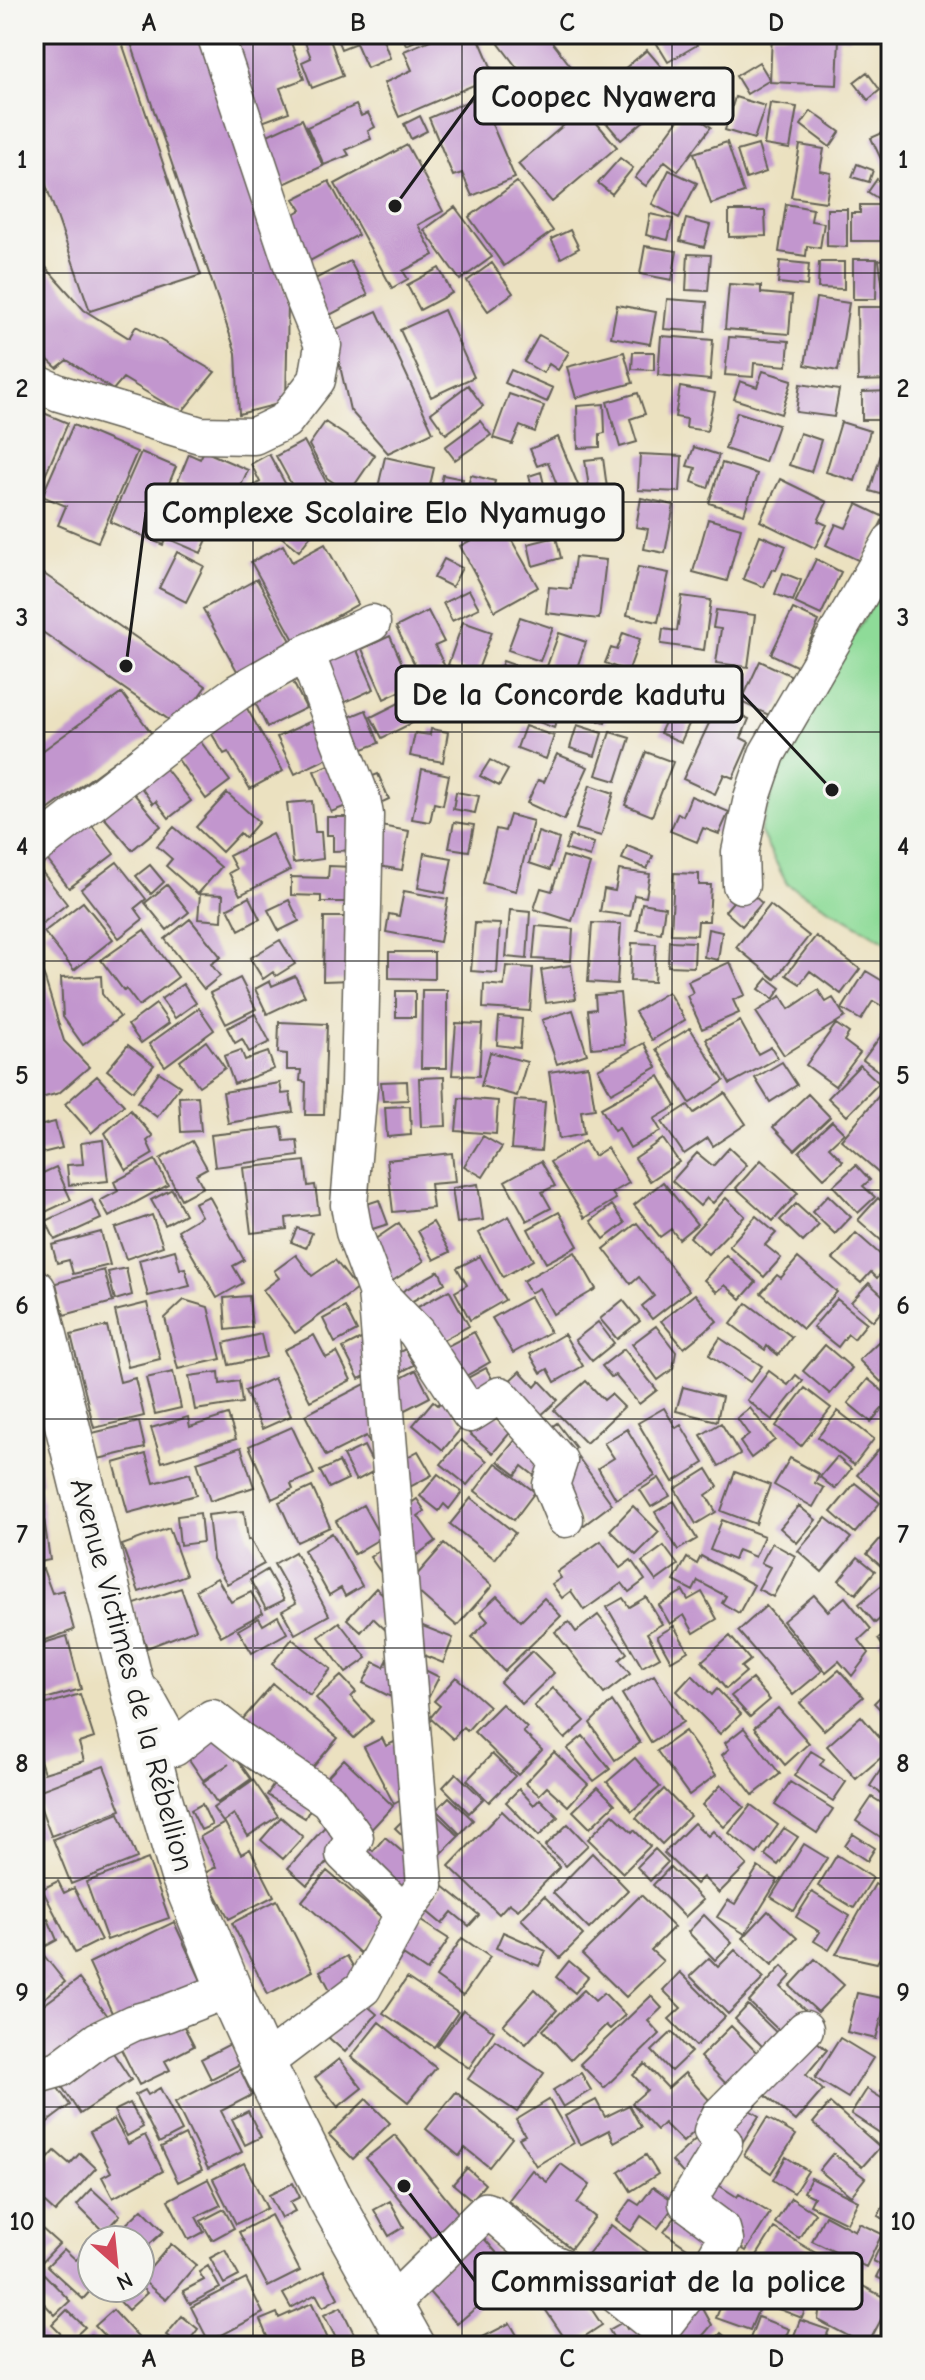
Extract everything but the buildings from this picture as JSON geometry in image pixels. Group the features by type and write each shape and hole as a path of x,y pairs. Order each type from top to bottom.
{"highway":[{"name":"Avenue Victimes de la Rébellion","path":"34,1291 158,1792 182,1873 263,2064 330,2198 413,2346"}],"street":[{"path":"34,382 59,393 200,435 254,436 285,421 317,380 323,345 301,292 215,34"},
{"path":"741,885 740,852 752,798 767,754 891,541"},
{"path":"34,848 238,692 306,653 372,623"},
{"path":"263,2064 363,1988 404,1913 425,1885 376,1291 354,1232 349,1205 359,1087 365,815 362,799 306,653"},
{"path":"376,1291 416,1332 470,1414 500,1395 559,1461 551,1485 565,1519"},
{"path":"127,1664 174,1748 212,1718 328,1800 355,1837 344,1854 404,1913"},
{"path":"34,2076 59,2069 98,2040 133,2023 229,1989"},
{"path":"391,2304 486,2211 545,2259 609,2289 666,2338 725,2240 722,2229 687,2203 724,2143 712,2131 720,2115 805,2029"}],"green space":[{"path":"891,573 891,945 787,884 760,831 786,750"}],"place":[{"name":"Coopec Nyawera","path":"395,206"},
{"name":"Complexe Scolaire Elo Nyamugo","path":"126,666"},
{"name":"De la Concorde kadutu","path":"832,790"},
{"name":"Commissariat de la police","path":"404,2186"}]}
